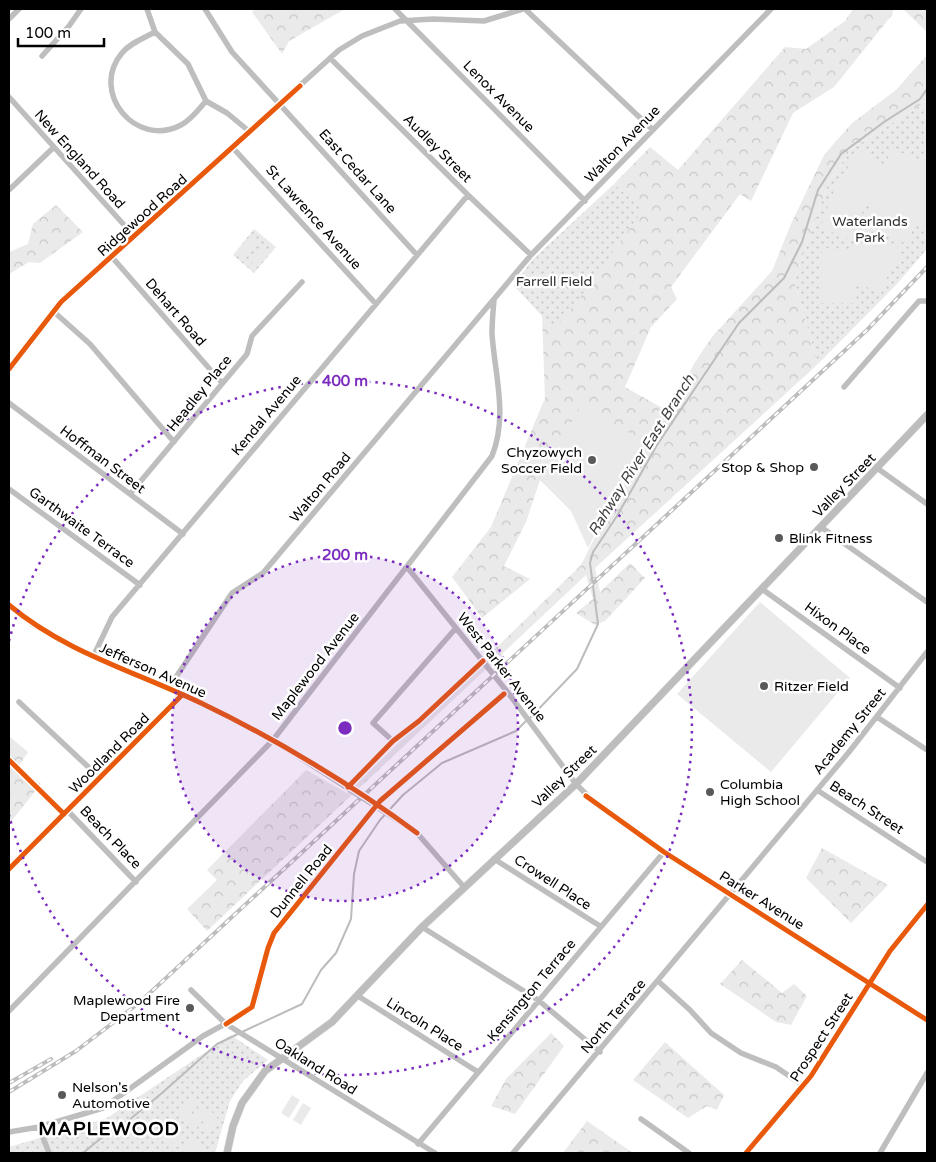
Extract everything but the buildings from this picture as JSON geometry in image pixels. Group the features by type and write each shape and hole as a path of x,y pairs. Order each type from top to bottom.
{"main road":[{"name":"Valley Street","path":"227,1153 233,1126 242,1103 258,1079 280,1058 332,1022 422,927 576,784 927,415"}],"street":[{"path":"9,19 19,9"},
{"path":"42,56 69,26 80,9"},
{"path":"146,9 154,32 188,64 206,101 227,113 250,132"},
{"path":"207,12 213,9"},
{"name":"Lenox Avenue","path":"395,9 585,201"},
{"path":"524,9 653,130"},
{"name":"Ridgewood Road","path":"9,369 53,311 111,256 234,148 330,58 362,36 386,25 405,20 484,21 524,9"},
{"name":"Walton Avenue","path":"494,300 531,255 771,9"},
{"name":"East Cedar Lane","path":"207,12 232,52 417,255"},
{"path":"154,32 126,49 115,65 112,90 121,112 141,128 165,131 186,123 206,101"},
{"name":"Audley Street","path":"330,58 468,196 531,255"},
{"name":"New England Road","path":"9,97 134,236"},
{"path":"9,190 53,148"},
{"name":"St Lawrence Avenue","path":"234,148 376,304"},
{"name":"Kendal Avenue","path":"93,657 112,617 468,196"},
{"name":"Dehart Road","path":"111,256 222,384"},
{"name":"Headley Place","path":"130,494 247,354 252,336 302,282"},
{"name":"Maplewood Avenue","path":"9,1011 273,740 492,456 498,441 501,414 492,333 494,300"},
{"name":"Walton Road","path":"168,689 232,593 263,573 494,300"},
{"path":"844,387 919,301 927,301"},
{"path":"53,311 90,344 174,442"},
{"name":"Hoffman Street","path":"9,403 182,534"},
{"path":"877,468 927,504"},
{"name":"Garthwaite Terrace","path":"9,489 140,585"},
{"path":"821,527 927,602"},
{"name":"West Parker Avenue","path":"407,567 525,715 576,784"},
{"name":"Hixon Place","path":"762,589 900,688"},
{"name":"Jefferson Avenue","path":"9,606 49,634 93,657 182,695 273,740 376,805 421,837 464,887"},
{"path":"348,787 393,741 373,723 456,628"},
{"name":"Academy Street","path":"731,894 877,717 927,652"},
{"name":"Woodland Road","path":"9,869 182,695"},
{"path":"19,702 99,778"},
{"path":"877,717 927,750"},
{"name":"Parker Avenue","path":"576,784 597,805 664,852 927,1020"},
{"name":"Beach Street","path":"817,790 927,862"},
{"name":"Dunnell Road","path":"9,1132 92,1112 110,1104 203,1036 252,1007 274,933 376,805"},
{"name":"Beach Place","path":"67,810 136,882"},
{"name":"Kensington Terrace","path":"418,1144 664,852"},
{"name":"Crowell Place","path":"494,859 600,926"},
{"name":"North Terrace","path":"513,1153 600,1052 731,894"},
{"name":"Prospect Street","path":"746,1153 804,1086 890,951 927,906"},
{"path":"422,927 538,1000 600,1052"},
{"path":"658,982 690,1010 710,1033 741,1053 776,1066 804,1086"},
{"name":"Oakland Road","path":"191,990 226,1024 435,1153"},
{"name":"Lincoln Place","path":"358,996 478,1072"},
{"path":"880,1153 927,1073"},
{"path":"641,1119 689,1153"},
{"path":"39,1126 49,1153"}],"green space":[{"path":"255,9 345,9 289,41 282,54 252,12"},
{"path":"853,9 894,9 892,15 834,87 793,113 751,201 740,194 671,287 677,299 651,327 625,387 673,414 675,400 695,362 712,337 772,271 791,224 824,155 852,123 896,90 927,55 927,101 853,148 829,181 794,280 818,364 595,568 600,592 630,563 645,578 605,621 595,625 576,613 593,599 586,575 207,931 187,909 217,880 207,870 306,770 347,793 581,565 643,441 540,480 526,522 504,566 530,579 482,618 452,577 491,527 545,398 542,315 554,328 642,210 614,184 650,147 678,170 785,47 806,49 845,21"},
{"path":"903,9 927,9 927,32"},
{"name":"Waterlands Park","path":"927,101 927,249 896,285 818,364 794,280 829,181 853,148"},
{"path":"891,149 927,162 927,235 915,222 908,244 863,228 872,201 866,203 852,240 820,228 839,177 842,178 856,154 864,151 885,166"},
{"name":"Farrell Field","path":"614,184 643,210 579,299 554,329 514,286 531,261"},
{"path":"56,205 83,232 40,263 29,262 9,274 9,252 28,244 33,224"},
{"path":"254,229 276,247 254,273 233,255"},
{"path":"252,236 260,242 246,258 239,252"},
{"path":"884,240 904,248 880,290 873,291 856,280 856,303 821,303 822,248 853,249 865,241"},
{"path":"262,244 267,249 254,265 249,260"},
{"name":"Chyzowych Soccer Field","path":"581,405 643,441 588,548 571,511 540,480"},
{"name":"Ritzer Field","path":"760,602 850,678 771,772 677,694"},
{"path":"9,736 28,752 18,767 41,784 9,824"},
{"path":"822,848 888,885 851,923 806,878"},
{"path":"742,960 782,993 794,984 807,996 791,1025 776,1022 720,984"},
{"path":"551,1033 564,1046 515,1114 491,1106 506,1079"},
{"path":"231,1035 268,1060 243,1081 230,1101 215,1153 9,1153 9,1147 107,1118"},
{"path":"665,1042 724,1095 717,1110 707,1106 688,1118 633,1080"},
{"path":"292,1095 300,1100 289,1118 281,1113"},
{"path":"189,1099 197,1104 187,1121 179,1116"},
{"path":"303,1103 311,1108 301,1125 293,1120"},
{"path":"200,1105 208,1110 197,1128 189,1123"},
{"path":"210,1111 218,1116 207,1134 199,1129"},
{"path":"587,1121 633,1153 563,1153"},
{"path":"167,1125 185,1136 178,1147 161,1136"},
{"path":"189,1139 207,1150 205,1153 188,1153 182,1150"}],"waterway":[{"name":"Rahway River East Branch","path":"530,718 577,669 598,624 590,563 593,552 617,516 657,445 739,323 784,278 802,242 818,190 841,154 884,122 920,99 927,89"},
{"name":"Rahway River East Branch","path":"242,1032 302,1004 321,970 336,953 351,919 354,874 359,851 380,820 403,795 442,763 516,731 526,721"},
{"name":"Rahway River East Branch","path":"83,1153 100,1139 118,1129 217,1044 238,1034"}],"railway":[{"path":"9,1092 76,1051 139,1003 867,330 927,267"},
{"path":"9,1083 51,1059"}],"cycle path":[{"path":"9,369 61,302 300,86"},
{"path":"9,605 31,622 78,649 203,704 285,747 340,780 417,833"},
{"path":"348,787 393,741 419,721 483,661"},
{"path":"226,1024 252,1007 274,933 380,801 504,694"},
{"path":"9,869 182,695"},
{"path":"9,760 64,814"},
{"path":"586,796 664,852 927,1020"},
{"path":"746,1153 811,1076 890,951 927,905"}],"place":[{"name":"Chyzowych Soccer Field","path":"592,460"},
{"name":"Stop & Shop","path":"814,467"},
{"name":"Blink Fitness","path":"779,538"},
{"name":"Ritzer Field","path":"764,686"},
{"name":"Columbia High School","path":"710,792"},
{"name":"Maplewood Fire Department","path":"190,1008"},
{"name":"Nelson's Automotive","path":"62,1095"}],"district":[{"name":"MAPLEWOOD","path":"109,1128"}]}
